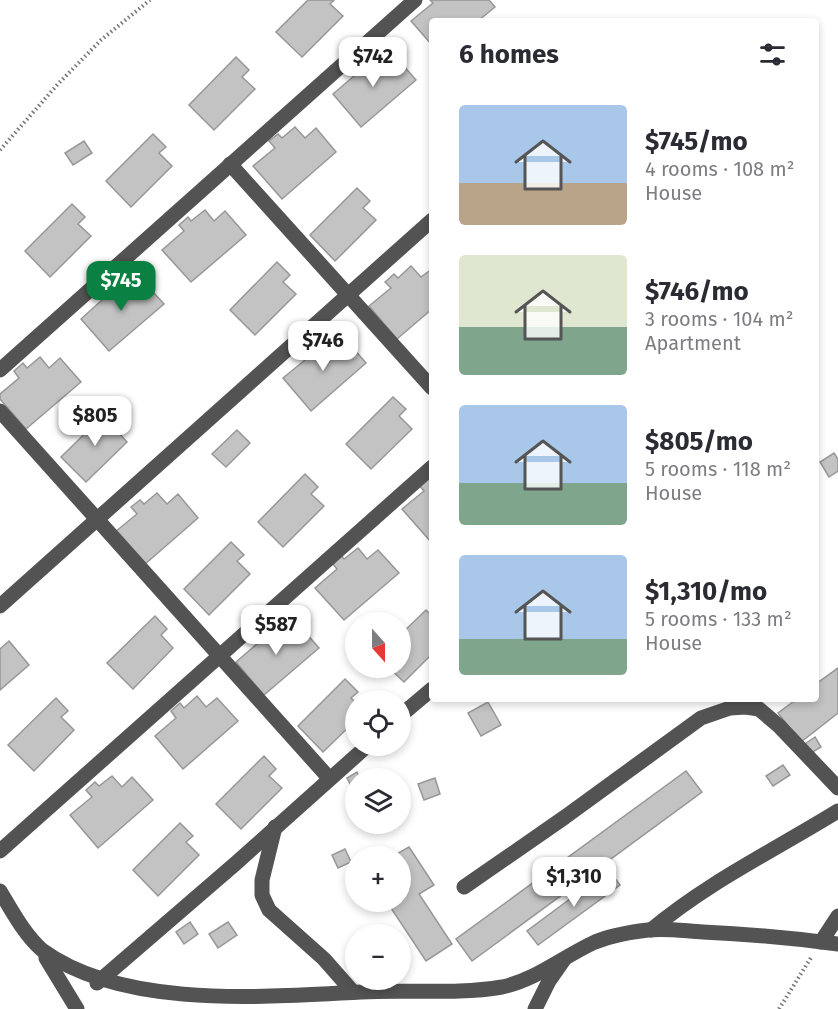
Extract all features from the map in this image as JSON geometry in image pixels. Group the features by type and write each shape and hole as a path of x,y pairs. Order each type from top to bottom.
{"street":[{"path":"0,370 415,0"},
{"path":"230,164 429,385"},
{"path":"0,606 429,223"},
{"path":"0,411 329,778"},
{"path":"0,851 429,469"},
{"path":"411,707 429,692"},
{"path":"464,887 701,718 730,708 746,707 759,710 779,726 838,788"},
{"path":"97,982 355,756"},
{"path":"651,930 687,900 838,811"},
{"path":"275,827 264,870 262,895 275,917 324,959 352,992"},
{"path":"0,891 17,920 40,948 77,1009"},
{"path":"821,942 838,916"},
{"path":"40,948 68,969 97,982 164,998 227,999 501,987 531,977 597,942 651,930 748,934 838,944"},
{"path":"535,1009 549,981 565,958"}],"path":[{"path":"0,150 58,84 101,40 150,0"},
{"path":"779,1009 821,942"}],"building":[{"path":"308,0 334,0 330,4 343,16 302,57 276,32"},
{"path":"430,0 489,0 495,7 482,18 429,18 429,42 411,21 433,3"},
{"path":"374,54 384,65 395,56 416,80 361,127 333,94 354,76 348,69 358,62 361,66"},
{"path":"236,57 249,70 242,77 255,89 214,130 189,105"},
{"path":"295,127 305,138 316,128 336,152 282,199 253,166 275,148 269,141 278,134 282,138"},
{"path":"153,134 166,147 159,153 172,166 131,207 106,181"},
{"path":"84,141 92,153 73,165 65,153"},
{"path":"357,188 370,201 363,208 376,220 335,261 310,235"},
{"path":"72,204 85,217 78,224 91,236 50,277 25,251"},
{"path":"205,210 214,221 225,211 246,235 191,282 162,250 184,231 179,225 188,217 191,221"},
{"path":"277,262 290,275 283,282 296,294 255,335 230,310"},
{"path":"411,266 421,277 429,271 429,312 397,339 369,306 391,288 385,282 394,274 398,278"},
{"path":"123,279 132,290 143,281 164,304 109,351 81,319 102,300 97,294 106,286 110,290"},
{"path":"325,338 335,350 346,340 366,363 311,411 283,378 305,360 299,353 308,345 312,350"},
{"path":"40,357 49,368 60,358 81,382 26,429 0,399 0,394 19,378 14,371 23,363 27,368"},
{"path":"393,397 406,409 399,416 412,429 371,469 346,444"},
{"path":"109,410 121,422 115,429 127,442 86,482 61,457"},
{"path":"237,430 250,443 226,467 212,454"},
{"path":"834,453 838,459 838,471 829,477 820,462"},
{"path":"305,474 318,487 311,494 324,506 283,547 258,522"},
{"path":"427,476 429,478 429,540 402,509 424,491 418,484"},
{"path":"157,493 167,504 178,494 198,518 144,565 115,532 137,514 131,507 140,500 144,504"},
{"path":"231,542 244,555 237,561 250,574 209,615 184,589"},
{"path":"358,548 367,559 378,550 399,573 353,612 345,612 344,620 315,588 337,569 332,563 341,555 344,559"},
{"path":"426,610 429,613 429,657 411,675 411,624"},
{"path":"155,616 167,629 161,635 173,648 133,689 107,663"},
{"path":"278,622 288,633 298,624 319,648 264,695 236,662 257,644 252,637 261,629 264,634"},
{"path":"9,641 29,665 0,690 0,649"},
{"path":"838,668 838,713 801,742 778,713 793,702 819,702 819,682"},
{"path":"345,679 356,690 345,690 345,731 323,752 298,726"},
{"path":"197,696 206,707 217,698 238,721 183,769 155,736 176,718 171,711 180,703 184,708"},
{"path":"56,698 68,711 61,717 74,730 34,771 8,745"},
{"path":"488,702 501,725 481,736 468,713"},
{"path":"815,737 821,747 811,753 805,744"},
{"path":"264,756 276,769 269,776 282,788 241,829 216,804"},
{"path":"783,765 790,775 773,786 766,776"},
{"path":"686,771 702,792 472,961 456,939"},
{"path":"112,776 122,787 132,777 153,800 98,848 70,815 92,797 86,790 95,782 99,786"},
{"path":"435,778 440,794 424,800 418,784"},
{"path":"180,823 193,836 186,842 199,855 158,896 133,870"},
{"path":"345,849 345,865 338,868 332,855"},
{"path":"411,850 434,885 419,894 452,944 426,961 411,938 411,924 402,924 394,912 411,912"},
{"path":"609,870 620,885 538,945 527,931"},
{"path":"190,922 198,934 184,944 176,932"},
{"path":"228,922 237,935 218,948 209,934"}]}
